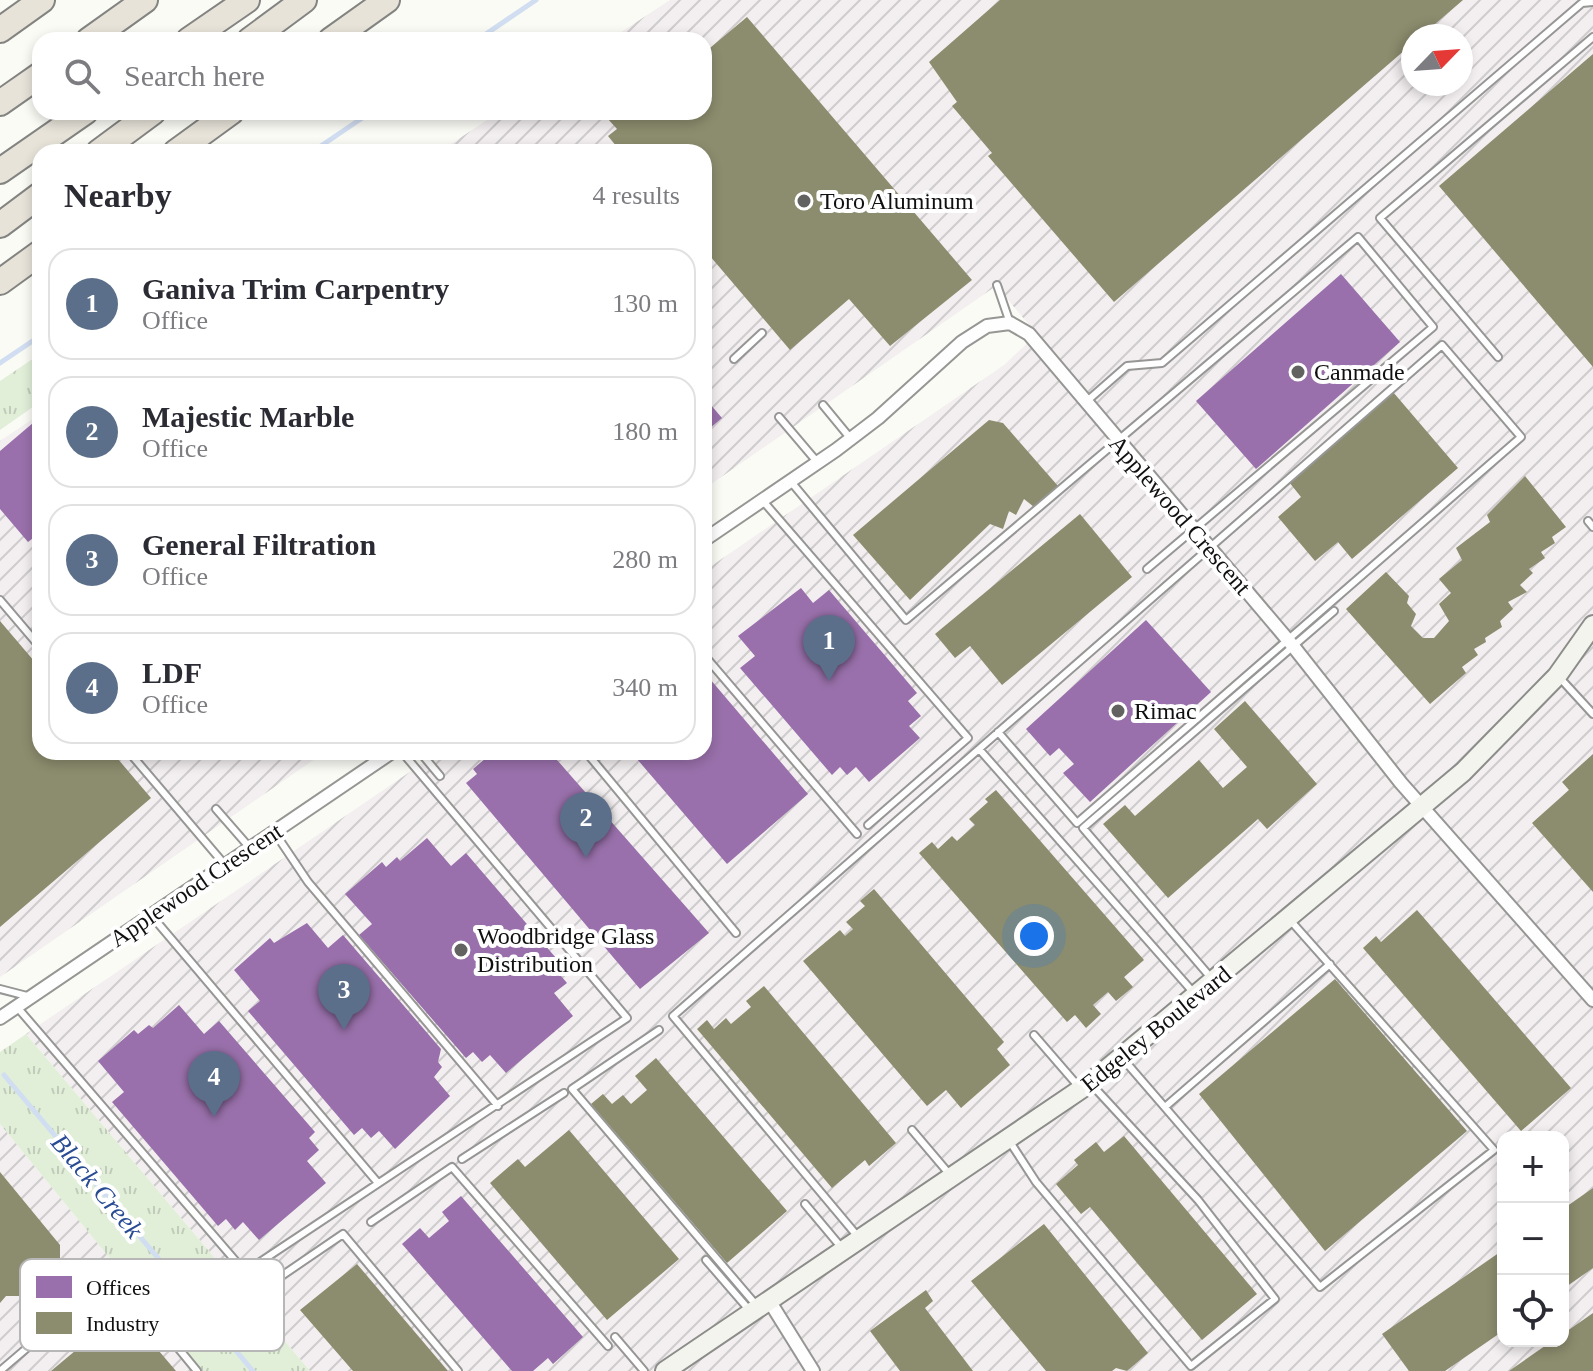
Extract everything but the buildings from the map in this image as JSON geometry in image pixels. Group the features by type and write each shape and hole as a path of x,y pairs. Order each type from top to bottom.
{"highway":[{"path":"0,30 42,0"},
{"path":"100,32 145,0"},
{"path":"201,32 247,0"},
{"path":"261,32 304,0"},
{"path":"342,32 387,0"},
{"path":"0,103 32,81"},
{"path":"39,144 73,120"},
{"path":"110,144 142,120"},
{"path":"187,144 220,120"},
{"path":"0,171 32,149"},
{"path":"0,225 32,201"},
{"path":"0,282 32,259"}],"street":[{"name":"Applewood Crescent","path":"1010,323 1029,334 1117,442 1290,642 1421,806 1592,999"},
{"path":"712,535 792,483 851,439 962,342 987,326 1010,323"},
{"name":"Edgeley Boulevard","path":"665,1371 1086,1086 1215,982 1502,735 1557,676 1593,625"},
{"name":"Applewood Crescent","path":"0,1018 380,760"},
{"path":"760,1308 813,1371"}],"lane":[{"path":"1085,403 1127,366 1162,363 1582,3 1593,2"},
{"path":"1498,357 1380,218 1593,37"},
{"path":"792,483 906,620 1358,237 1433,327 1147,569"},
{"path":"997,285 1010,323"},
{"path":"734,359 762,333"},
{"path":"860,1239 673,1016 1442,345 1521,437 1083,828 1215,982"},
{"path":"823,405 851,439"},
{"path":"779,417 818,463"},
{"path":"763,501 968,738 868,825"},
{"path":"0,600 32,638"},
{"path":"998,732 1077,823 1290,642 1334,611"},
{"path":"712,664 857,834"},
{"path":"1557,676 1593,714"},
{"path":"979,749 1196,997"},
{"path":"136,760 225,865"},
{"path":"264,1259 627,1018 409,760"},
{"path":"427,760 440,776"},
{"path":"593,760 736,933"},
{"path":"216,809 250,848"},
{"path":"274,832 308,882 498,1106"},
{"path":"151,915 378,1183"},
{"path":"1122,1057 1320,1287 1494,1150 1289,919"},
{"path":"1165,1107 1330,964"},
{"path":"0,989 31,997"},
{"path":"17,1006 234,1259"},
{"path":"659,1030 572,1089 760,1308"},
{"path":"1008,1139 1036,1182 1191,1366 1275,1299 1198,1200 1034,1035"},
{"path":"462,1159 564,1093"},
{"path":"912,1130 951,1176"},
{"path":"371,1222 452,1167 608,1346"},
{"path":"805,1204 844,1251"},
{"path":"284,1274 343,1234 458,1371"},
{"path":"706,1260 760,1308"},
{"path":"615,1337 644,1371"},
{"path":"0,1371 23,1351"},
{"path":"181,1351 197,1371"}],"shaded area":[{"path":"670,0 1593,0 1593,1371 310,1371 284,1340 284,1259 216,1259 26,1034 427,760 712,760 712,566 1004,365 1037,334 996,286 712,483 712,144 451,144 487,120 712,120 712,32 621,32"},
{"path":"32,419 32,760 313,760 0,977 0,441"},
{"path":"0,1124 110,1259 20,1259 20,1351 186,1351 202,1371 0,1371"}],"green space":[{"path":"32,359 32,408 0,430 0,381"},
{"path":"26,1034 216,1259 110,1259 0,1124 0,1052"},
{"path":"284,1340 310,1371 202,1371 186,1351 284,1351"}],"waterway":[{"name":"Black Creek","path":"489,32 536,0"},
{"name":"Black Creek","path":"324,144 359,120"},
{"name":"Black Creek","path":"0,363 32,341"},
{"name":"Black Creek","path":"4,1075 159,1259"},
{"name":"Black Creek","path":"236,1351 253,1371"}],"place":[{"name":"Toro Aluminum","path":"804,201"},
{"name":"Canmade","path":"1298,372"},
{"name":"Ganiva Trim Carpentry","path":"829,681"},
{"name":"Rimac","path":"1118,711"},
{"name":"Majestic Marble","path":"586,858"},
{"name":"Woodbridge Glass Distribution","path":"461,950"},
{"name":"General Filtration","path":"344,1030"},
{"name":"LDF","path":"214,1117"}]}
